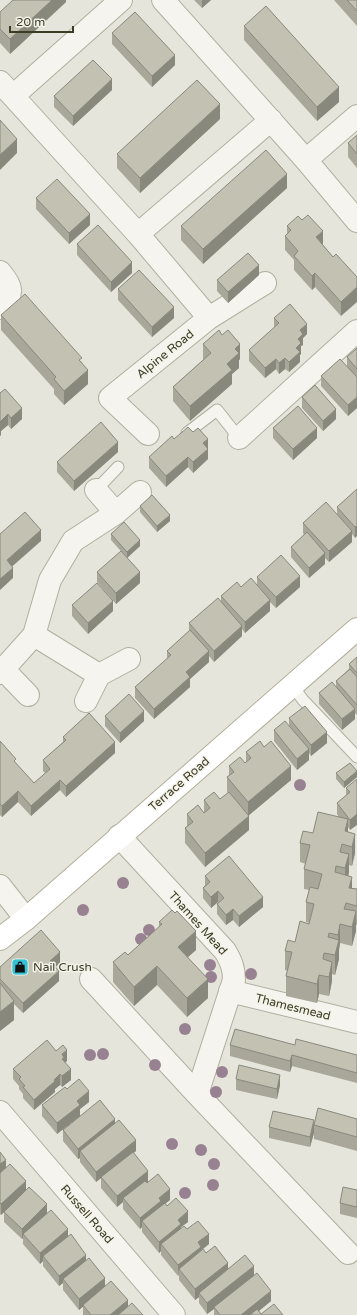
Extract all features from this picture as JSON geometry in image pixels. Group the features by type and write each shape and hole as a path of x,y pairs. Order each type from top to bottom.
{"main road":[{"name":"Terrace Road","path":"0,939 26,919 357,629"}],"street":[{"path":"122,0 6,89 138,234 209,318"},
{"path":"163,0 271,120 357,221"},
{"path":"306,160 357,116"},
{"path":"138,234 271,120"},
{"path":"0,272 11,287 8,299 0,308"},
{"name":"Alpine Road","path":"148,434 110,398 209,318 265,283"},
{"path":"239,438 357,331"},
{"path":"96,490 116,513"},
{"path":"28,695 1,669 34,634 50,580 73,541 116,513 140,492"},
{"path":"34,634 99,675"},
{"path":"86,701 99,675 129,659"},
{"name":"Thames Mead","path":"119,836 225,951 234,970 234,980 197,1094"},
{"path":"4,898 26,919"},
{"path":"91,979 197,1094 348,1253"},
{"name":"Thamesmead","path":"230,991 357,1022"},
{"name":"Russell Road","path":"0,1112 174,1315"}],"lane":[{"path":"187,433 217,410 239,438"},
{"path":"96,490 118,466"},
{"path":"292,685 303,700 357,757"}],"building":[{"path":"13,0 52,0 10,39 0,29 0,12"},
{"path":"347,0 357,0 357,11"},
{"path":"266,6 339,87 317,107 244,26"},
{"path":"135,12 175,55 152,76 112,33"},
{"path":"93,60 112,79 73,116 54,96"},
{"path":"197,80 220,104 140,178 117,154"},
{"path":"0,120 17,139 0,155"},
{"path":"357,135 357,154 348,143"},
{"path":"266,150 287,174 203,249 181,226"},
{"path":"57,179 90,214 69,233 36,198"},
{"path":"308,215 323,231 316,237 333,257 336,254 357,277 357,287 341,302 315,273 312,276 294,256 298,251 285,236 291,230 287,226 298,216 302,220"},
{"path":"98,225 132,262 111,282 77,244"},
{"path":"248,253 259,265 228,292 217,280"},
{"path":"139,270 174,307 152,327 118,289"},
{"path":"25,294 82,358 79,360 88,370 64,391 54,379 56,377 1,315"},
{"path":"290,304 307,324 300,330 303,334 298,339 301,343 296,348 300,352 289,362 285,358 279,363 276,359 265,368 249,350 279,323 274,318"},
{"path":"219,330 222,335 228,330 240,344 235,349 239,353 227,364 232,370 190,406 173,387 211,353 203,344"},
{"path":"357,348 357,369 347,357"},
{"path":"340,359 357,377 357,397 348,405 321,376"},
{"path":"315,385 336,409 323,421 302,397"},
{"path":"5,389 22,408 11,418 8,414 0,422 0,393"},
{"path":"298,406 317,428 293,449 273,428"},
{"path":"101,422 118,442 74,481 57,462"},
{"path":"188,427 193,432 198,428 208,439 203,443 208,449 193,462 188,457 166,476 149,457 172,436 174,439"},
{"path":"357,489 357,526 355,527 337,507"},
{"path":"152,495 170,515 157,526 140,506"},
{"path":"326,502 352,531 329,551 303,523"},
{"path":"25,512 41,530 7,560 13,568 0,579 0,534"},
{"path":"124,522 140,540 127,552 111,534"},
{"path":"307,532 325,553 309,568 291,547"},
{"path":"121,551 140,572 116,593 97,572"},
{"path":"281,555 300,576 276,597 257,577"},
{"path":"251,578 270,600 245,622 221,596 237,582 241,587"},
{"path":"97,583 113,601 88,623 72,605"},
{"path":"218,598 242,626 214,651 189,623"},
{"path":"190,630 209,651 186,672 190,677 154,709 135,687 171,655 167,651"},
{"path":"357,657 357,673 349,664"},
{"path":"350,669 357,677 357,705 336,681"},
{"path":"332,682 355,709 342,719 319,693"},
{"path":"129,694 144,711 120,733 105,716"},
{"path":"305,706 327,732 311,745 289,718"},
{"path":"89,713 115,742 66,786 60,780 31,806 18,791 2,806 0,804 0,741 16,759 14,761 34,783 50,769 43,760 66,740 63,737"},
{"path":"285,721 309,749 297,759 274,730"},
{"path":"260,741 264,747 271,741 291,766 248,802 227,777 234,772 229,766 240,757 245,763 251,758 246,752"},
{"path":"350,763 357,771 344,782 336,773"},
{"path":"357,779 357,814 350,820 337,803 350,792 346,788"},
{"path":"214,792 220,799 229,792 249,816 205,853 185,828 193,822 187,814 198,805 204,813 210,808 204,800"},
{"path":"318,812 348,819 345,831 355,834 352,847 342,844 340,852 349,854 345,868 336,866 335,872 352,877 349,888 357,889 357,906 346,903 344,909 356,911 352,927 340,924 338,935 329,933 328,937 339,940 335,955 324,953 323,959 332,962 329,977 319,975 317,984 286,976 292,952 285,951 288,940 295,942 300,921 309,924 314,904 306,902 310,887 318,889 322,874 304,869 310,845 300,843 303,831 313,833"},
{"path":"229,856 263,897 239,916 233,909 226,915 217,904 224,898 218,891 211,897 203,888 210,882 205,876"},
{"path":"172,910 175,913 177,911 196,931 178,947 208,979 187,998 157,966 134,987 113,962 125,952 128,955 162,924 159,922"},
{"path":"41,930 60,952 50,961 59,971 23,1003 0,979 0,967"},
{"path":"0,983 14,1001 0,1012"},
{"path":"235,1029 295,1045 296,1039 357,1055 357,1073 292,1055 290,1061 230,1045"},
{"path":"47,1040 56,1051 63,1045 67,1050 62,1054 64,1058 62,1059 71,1069 62,1076 60,1074 54,1080 55,1081 34,1100 23,1087 25,1086 19,1079 21,1077 13,1069"},
{"path":"239,1065 280,1075 277,1089 236,1079"},
{"path":"79,1079 89,1091 77,1101 80,1105 57,1123 42,1105 65,1087 67,1089"},
{"path":"100,1100 115,1119 78,1149 63,1130"},
{"path":"318,1108 357,1119 357,1137 314,1125"},
{"path":"273,1111 314,1120 310,1137 269,1127"},
{"path":"119,1120 136,1140 96,1172 80,1151"},
{"path":"0,1152 6,1160 0,1164"},
{"path":"133,1152 148,1171 117,1196 101,1177"},
{"path":"10,1164 26,1181 1,1204 0,1173"},
{"path":"158,1174 170,1189 159,1198 161,1201 140,1218 123,1198 145,1181 147,1183"},
{"path":"29,1187 47,1204 22,1229 4,1212"},
{"path":"343,1187 357,1190 357,1207 340,1203"},
{"path":"176,1198 188,1211 178,1220 181,1224 159,1242 142,1221 165,1203 167,1206"},
{"path":"51,1210 68,1229 40,1253 23,1234"},
{"path":"198,1221 209,1234 198,1242 201,1247 178,1265 161,1244 184,1226 187,1229"},
{"path":"71,1234 86,1255 59,1276 43,1256"},
{"path":"215,1246 228,1263 195,1289 179,1269 203,1249 206,1253"},
{"path":"245,1255 254,1266 207,1303 199,1293"},
{"path":"89,1258 105,1278 79,1299 63,1279"},
{"path":"257,1273 271,1291 241,1315 220,1315 214,1307"},
{"path":"111,1281 128,1300 110,1315 91,1315 83,1305"},
{"path":"132,1303 143,1315 118,1315"},
{"path":"274,1304 283,1315 250,1315 257,1309 261,1314"}],"place":[{"name":"Nail Crush","path":"20,967"}]}
